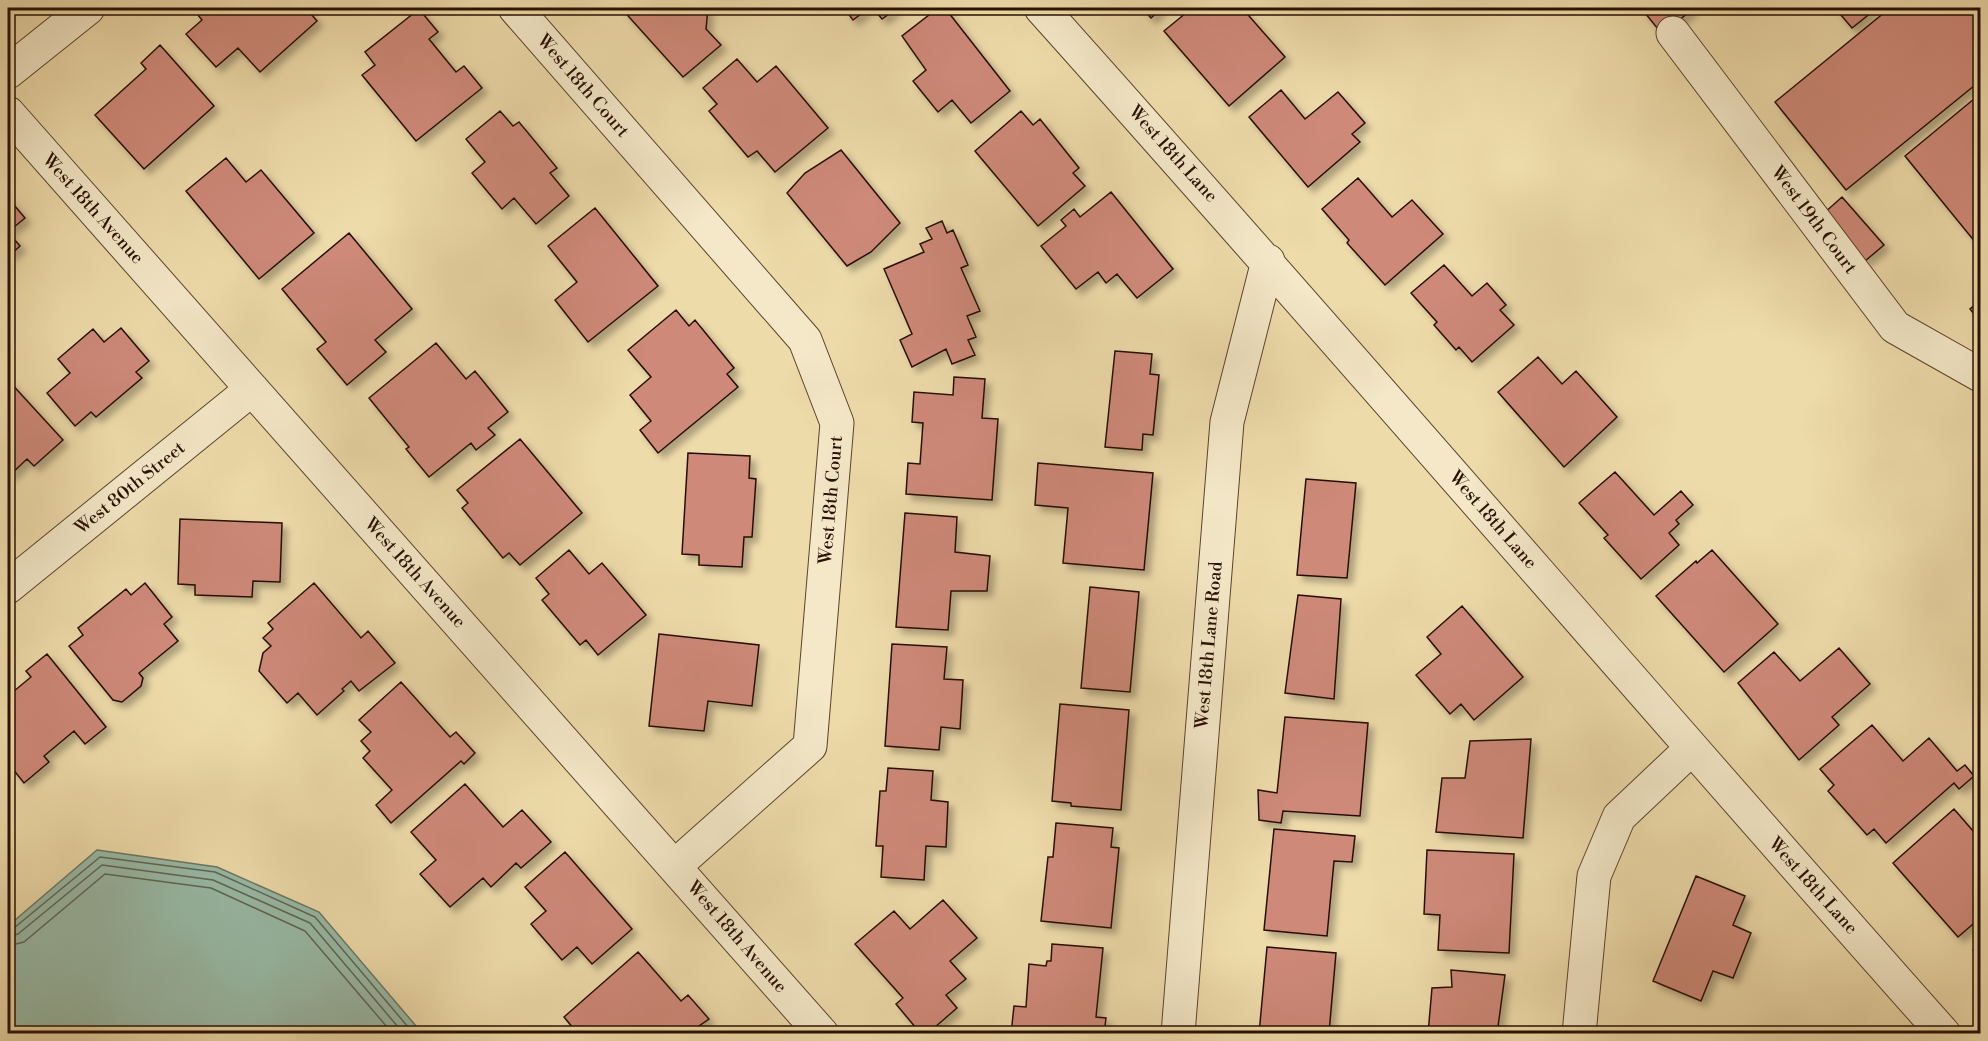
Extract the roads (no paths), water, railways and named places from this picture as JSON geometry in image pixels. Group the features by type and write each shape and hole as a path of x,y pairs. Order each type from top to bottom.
{"street":[{"path":"8,72 88,8"},
{"name":"West 18th Court","path":"515,8 804,340 837,423 810,746 675,866"},
{"name":"West 18th Lane","path":"1041,8 1268,261 1691,749 1944,1034"},
{"name":"West 19th Court","path":"1673,33 1895,327 1980,375"},
{"name":"West 18th Avenue","path":"8,113 822,1034"},
{"name":"West 18th Lane Road","path":"1178,1034 1227,422 1268,261"},
{"name":"West 80th Street","path":"8,587 252,389"},
{"path":"1579,1034 1594,876 1619,817 1691,749"}],"water":[{"path":"97,850 217,867 319,912 422,1033 8,1033 8,926"}]}
